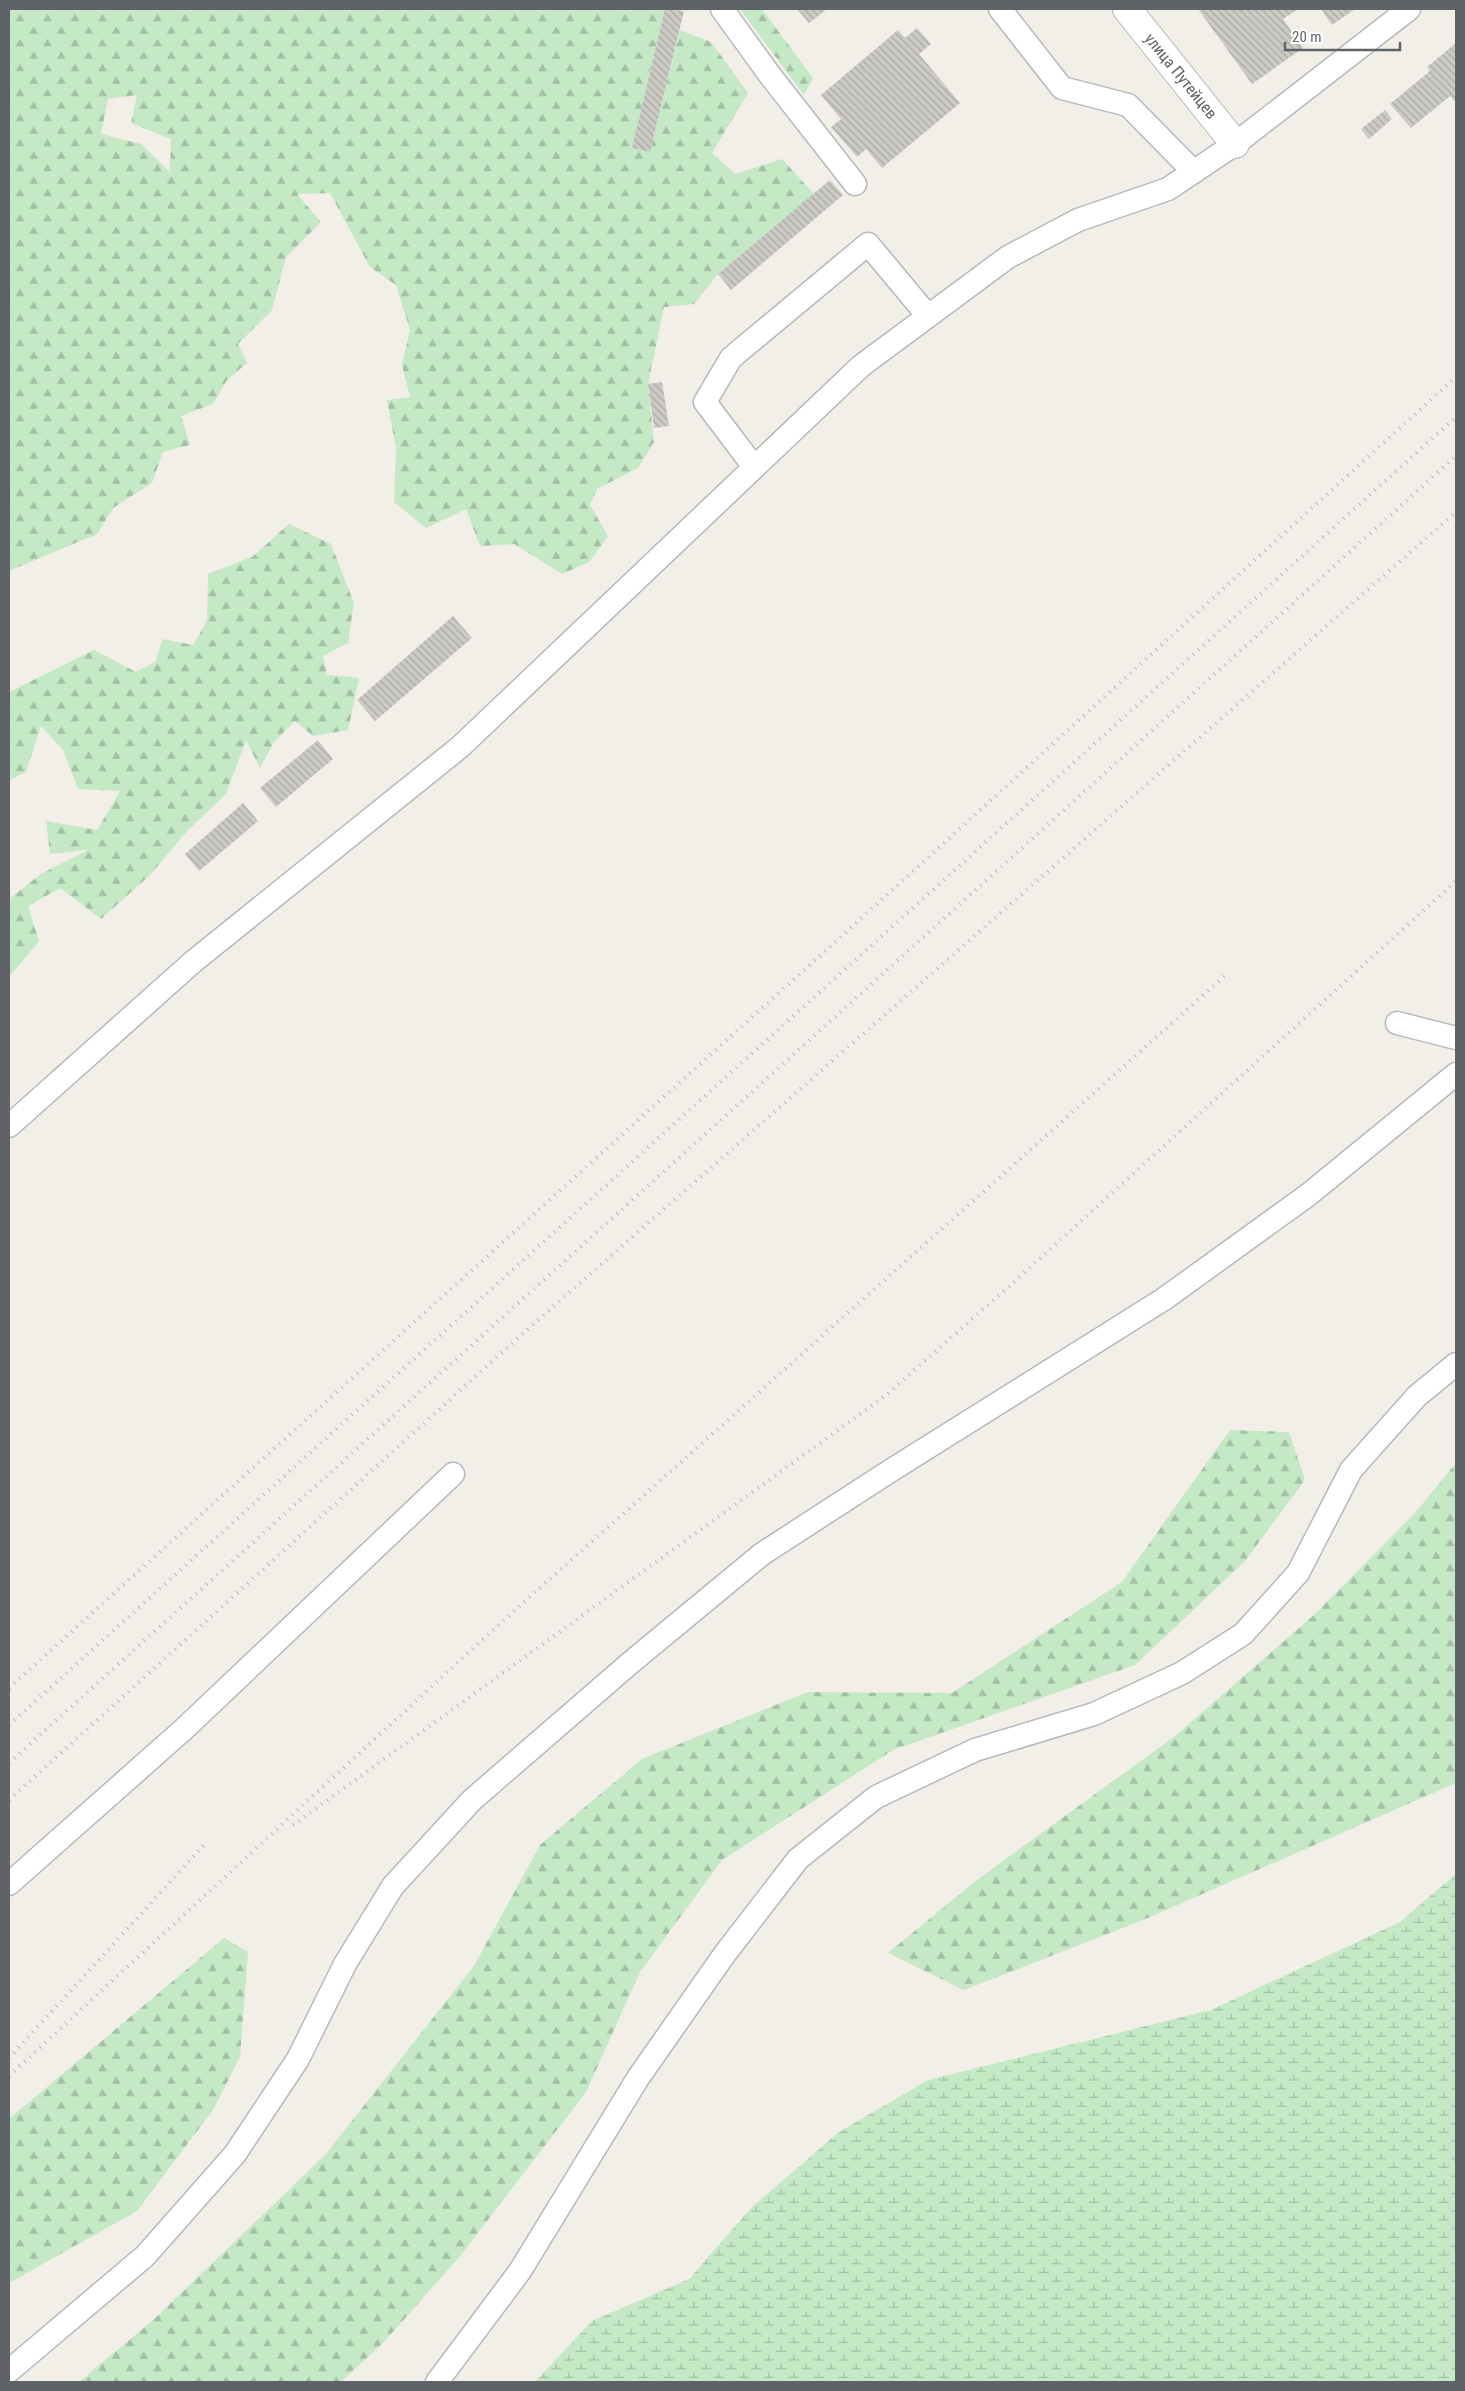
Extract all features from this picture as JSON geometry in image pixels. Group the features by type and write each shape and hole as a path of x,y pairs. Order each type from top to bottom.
{"street":[{"name":"улица Путейцев","path":"1127,9 1235,144"}],"lane":[{"path":"722,9 769,74 854,184"},
{"path":"1000,9 1062,88 1128,105 1194,172"},
{"path":"9,1126 194,961 460,747 861,366 1008,257 1078,220 1168,189 1235,144 1409,9"},
{"path":"754,467 705,402 731,358 868,244 928,316"},
{"path":"1397,1023 1456,1038"},
{"path":"9,2371 145,2256 235,2154 298,2059 344,1964 393,1886 472,1800 629,1664 762,1554 1164,1299 1308,1195 1456,1074"},
{"path":"438,2382 520,2271 638,2078 724,1955 798,1859 876,1797 975,1750 1094,1714 1182,1673 1243,1634 1298,1573 1352,1470 1417,1396 1456,1364"},
{"path":"9,1884 184,1729 453,1474"}],"green space":[{"path":"9,9 665,9 632,148 650,152 680,30 711,42 748,93 712,153 735,174 782,159 814,194 718,274 694,304 664,307 648,384 654,442 638,468 597,489 590,505 608,536 589,562 562,574 514,544 480,546 466,509 426,528 394,502 396,448 387,400 410,397 402,365 410,330 396,285 370,267 330,193 297,194 321,222 286,257 272,310 238,344 247,363 227,380 213,404 181,416 190,445 163,452 152,483 113,508 97,534 9,571","holes":["137,95 131,123 171,139 170,172 141,144 101,134 108,99"]},
{"path":"740,9 762,9 813,78 804,95"},
{"path":"289,524 331,544 354,603 348,643 323,656 327,675 359,678 348,730 313,736 295,721 274,742 260,768 246,740 226,794 188,830 150,875 101,919 60,888 28,906 39,941 9,977 9,899 41,874 88,850 50,854 46,821 97,830 120,791 78,789 63,750 41,726 26,772 9,780 9,692 94,650 136,672 155,662 163,639 193,645 207,621 208,574 252,557"},
{"path":"1230,1430 1289,1432 1305,1480 1245,1561 1135,1665 893,1750 722,1860 640,1972 586,2092 461,2255 385,2341 341,2382 79,2382 152,2321 325,2155 474,1966 540,1845 642,1759 808,1692 952,1693 1122,1582"},
{"path":"1456,1463 1456,1783 1143,1920 964,1990 888,1953 977,1880 1175,1736 1314,1615 1414,1514"},
{"path":"1456,1874 1456,2382 535,2382 592,2321 689,2279 752,2207 839,2132 928,2080 1211,2010 1400,1922"},
{"path":"224,1938 248,1952 240,2057 213,2110 137,2211 9,2283 9,2119"}],"building":[{"path":"665,9 684,11 650,152 632,148"},
{"path":"797,9 827,9 809,23"},
{"path":"1198,9 1298,9 1283,19 1303,48 1252,84"},
{"path":"1321,9 1355,9 1332,25"},
{"path":"917,28 931,44 919,54 960,103 882,168 866,149 857,157 831,127 841,119 821,95 898,30 905,38"},
{"path":"1456,43 1456,103 1450,96 1411,128 1390,104 1430,71 1427,67"},
{"path":"1385,110 1392,119 1369,139 1361,129"},
{"path":"830,180 843,195 731,290 718,274"},
{"path":"662,382 669,426 654,428 648,384"},
{"path":"453,616 472,638 375,721 357,700"},
{"path":"318,740 333,759 276,807 260,788"},
{"path":"243,803 258,821 199,871 185,854"}],"railway":[{"path":"9,1688 811,964 1456,377"},
{"path":"9,1725 1456,417"},
{"path":"9,1763 1456,456"},
{"path":"9,1800 530,1327 1456,512"},
{"path":"293,1825 885,1396 1014,1282 1456,881"},
{"path":"9,2076 492,1631 1227,974"},
{"path":"9,2058 205,1844"}]}
